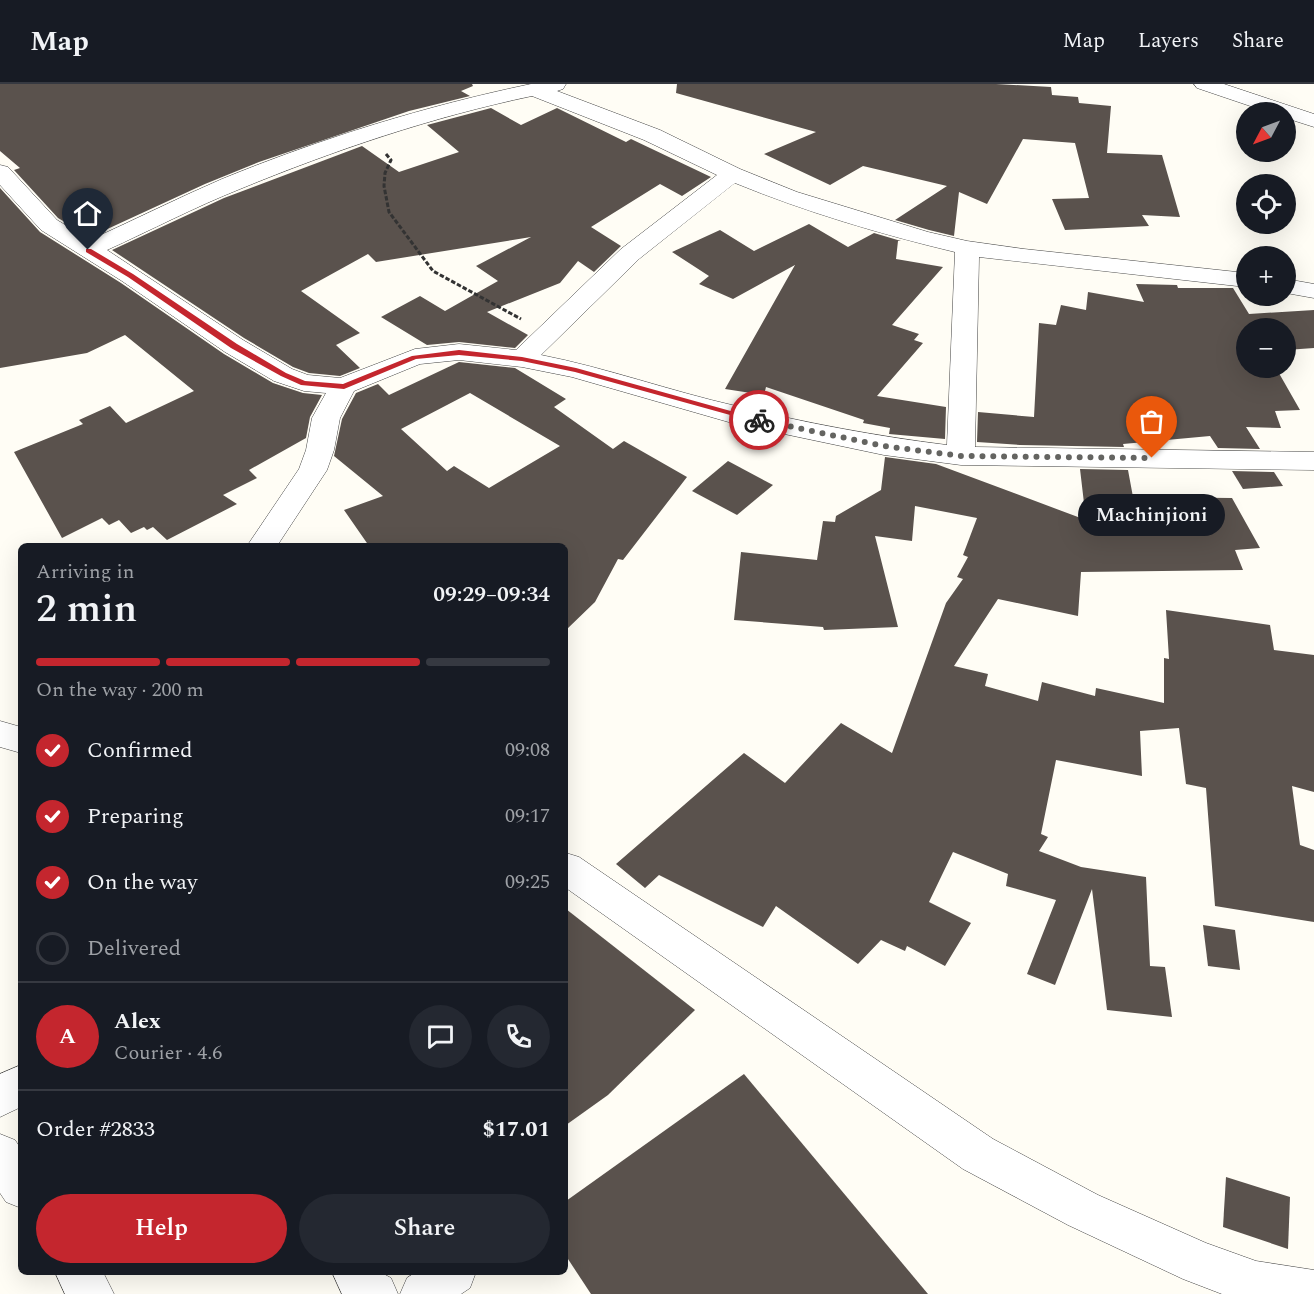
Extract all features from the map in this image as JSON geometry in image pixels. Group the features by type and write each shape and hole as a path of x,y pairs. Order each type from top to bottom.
{"street":[{"path":"88,250 231,184 422,115 560,84"},
{"path":"1204,84 1314,121"},
{"path":"535,90 652,135 732,174 789,197 873,224 967,248 1236,279"},
{"path":"0,172 49,225 131,276 234,346 284,375 304,383 344,386 414,357 459,352 522,359 617,381 732,414 884,446 961,456 1314,461"},
{"path":"522,359 630,254 732,174"},
{"path":"961,456 967,248"},
{"path":"1296,288 1314,291"},
{"path":"264,543 313,470 320,450 326,418 344,386"},
{"path":"0,734 18,739"},
{"path":"568,869 978,1154 1083,1210 1199,1263 1256,1284 1314,1293"},
{"path":"0,1097 18,1086"},
{"path":"0,1155 18,1182"},
{"path":"78,1275 91,1294"},
{"path":"356,1275 364,1288 375,1294"},
{"path":"423,1294 450,1275"}],"path":[{"path":"354,140 385,152 391,160 385,173 384,186 389,212 433,271 487,303 549,333"}],"building":[{"path":"0,84 472,84 473,86 461,91 470,96 409,111 259,162 90,237 58,218 14,170 20,168 0,151"},
{"path":"677,84 996,84 1051,87 1052,95 1078,97 1079,103 1111,106 1107,153 1162,155 1180,217 1142,215 1149,226 1065,230 1052,199 1089,198 1075,143 1023,139 987,204 959,192 954,236 929,230 895,220 947,186 863,166 830,185 764,154 816,132 676,93"},
{"path":"491,108 521,125 557,108 626,142 631,139 711,177 682,196 660,184 591,227 621,246 594,272 578,261 560,283 487,312 528,335 515,348 459,342 427,345 381,317 420,296 445,311 498,281 476,266 531,237 376,262 368,254 301,291 360,333 336,345 360,368 340,376 309,373 293,367 244,338 112,250 224,198 362,146 399,172 459,152 427,125"},
{"path":"0,188 40,232 121,283 224,354 273,383 303,393 322,395 310,417 306,438 249,470 257,478 223,495 237,504 167,540 153,527 147,530 144,527 131,533 119,520 109,525 102,518 62,538 14,452 83,424 79,420 110,406 126,423 194,391 125,335 87,353 0,368"},
{"path":"809,224 848,247 874,233 901,241 898,241 896,259 943,267 892,325 919,334 914,340 923,343 877,396 946,407 945,439 889,434 890,428 863,423 864,420 766,387 764,395 725,389 795,265 733,299 699,284 709,276 672,252 720,230 754,251"},
{"path":"1136,284 1177,285 1178,288 1233,288 1236,293 1236,306 1244,306 1249,314 1314,310 1314,348 1296,349 1296,318 1236,318 1236,378 1282,378 1300,410 1275,411 1281,428 1246,427 1260,449 1218,448 1210,436 1123,444 1124,447 977,442 978,412 1034,417 1039,323 1056,325 1061,305 1086,310 1088,292 1144,302"},
{"path":"459,362 515,368 566,399 554,407 613,449 624,441 687,477 623,560 618,559 595,602 568,628 568,543 367,543 344,510 383,496 334,456 342,419 356,393 378,384 389,395","holes":["470,393 560,446 489,488 454,466 447,471 401,429"]},
{"path":"885,457 936,464 1086,520 1080,469 1128,470 1133,497 1232,498 1260,548 1235,550 1243,570 1081,572 1078,616 998,599 954,666 988,674 985,686 1038,701 1042,682 1095,696 1096,688 1164,703 1164,658 1169,659 1166,610 1270,625 1274,650 1314,655 1314,792 1292,786 1300,845 1314,850 1314,922 1215,906 1206,788 1186,784 1179,728 1140,731 1142,776 1056,760 1041,834 1048,837 1039,851 1081,867 1146,877 1150,966 1165,967 1172,1017 1107,1010 1092,889 1055,985 1027,974 1056,900 1006,886 1008,874 953,852 929,902 971,923 945,966 907,946 905,951 881,940 858,964 776,906 763,927 659,875 645,888 616,864 744,753 785,783 841,723 892,753 946,603 963,579 957,577 968,557 963,555 977,518 915,506 912,541 875,536 898,627 824,630 823,627 734,620 741,552 817,560 823,521 835,522 836,516 881,490"},
{"path":"728,461 773,485 737,515 692,491"},
{"path":"1232,471 1274,472 1283,486 1243,489"},
{"path":"568,911 695,1010 608,1095 568,1124"},
{"path":"1203,925 1235,930 1240,970 1208,966"},
{"path":"744,1074 928,1294 591,1294 568,1259 568,1200"},
{"path":"1226,1177 1290,1197 1288,1249 1223,1227"}],"way so far":[{"path":"759,420 884,446 961,456 1152,458"}],"place":[{"name":"Machinjioni","path":"1152,458"}],"route":[{"path":"88,250 131,276 234,346 284,375 304,383 344,386 414,357 459,352 522,359 576,370 759,420"}]}
